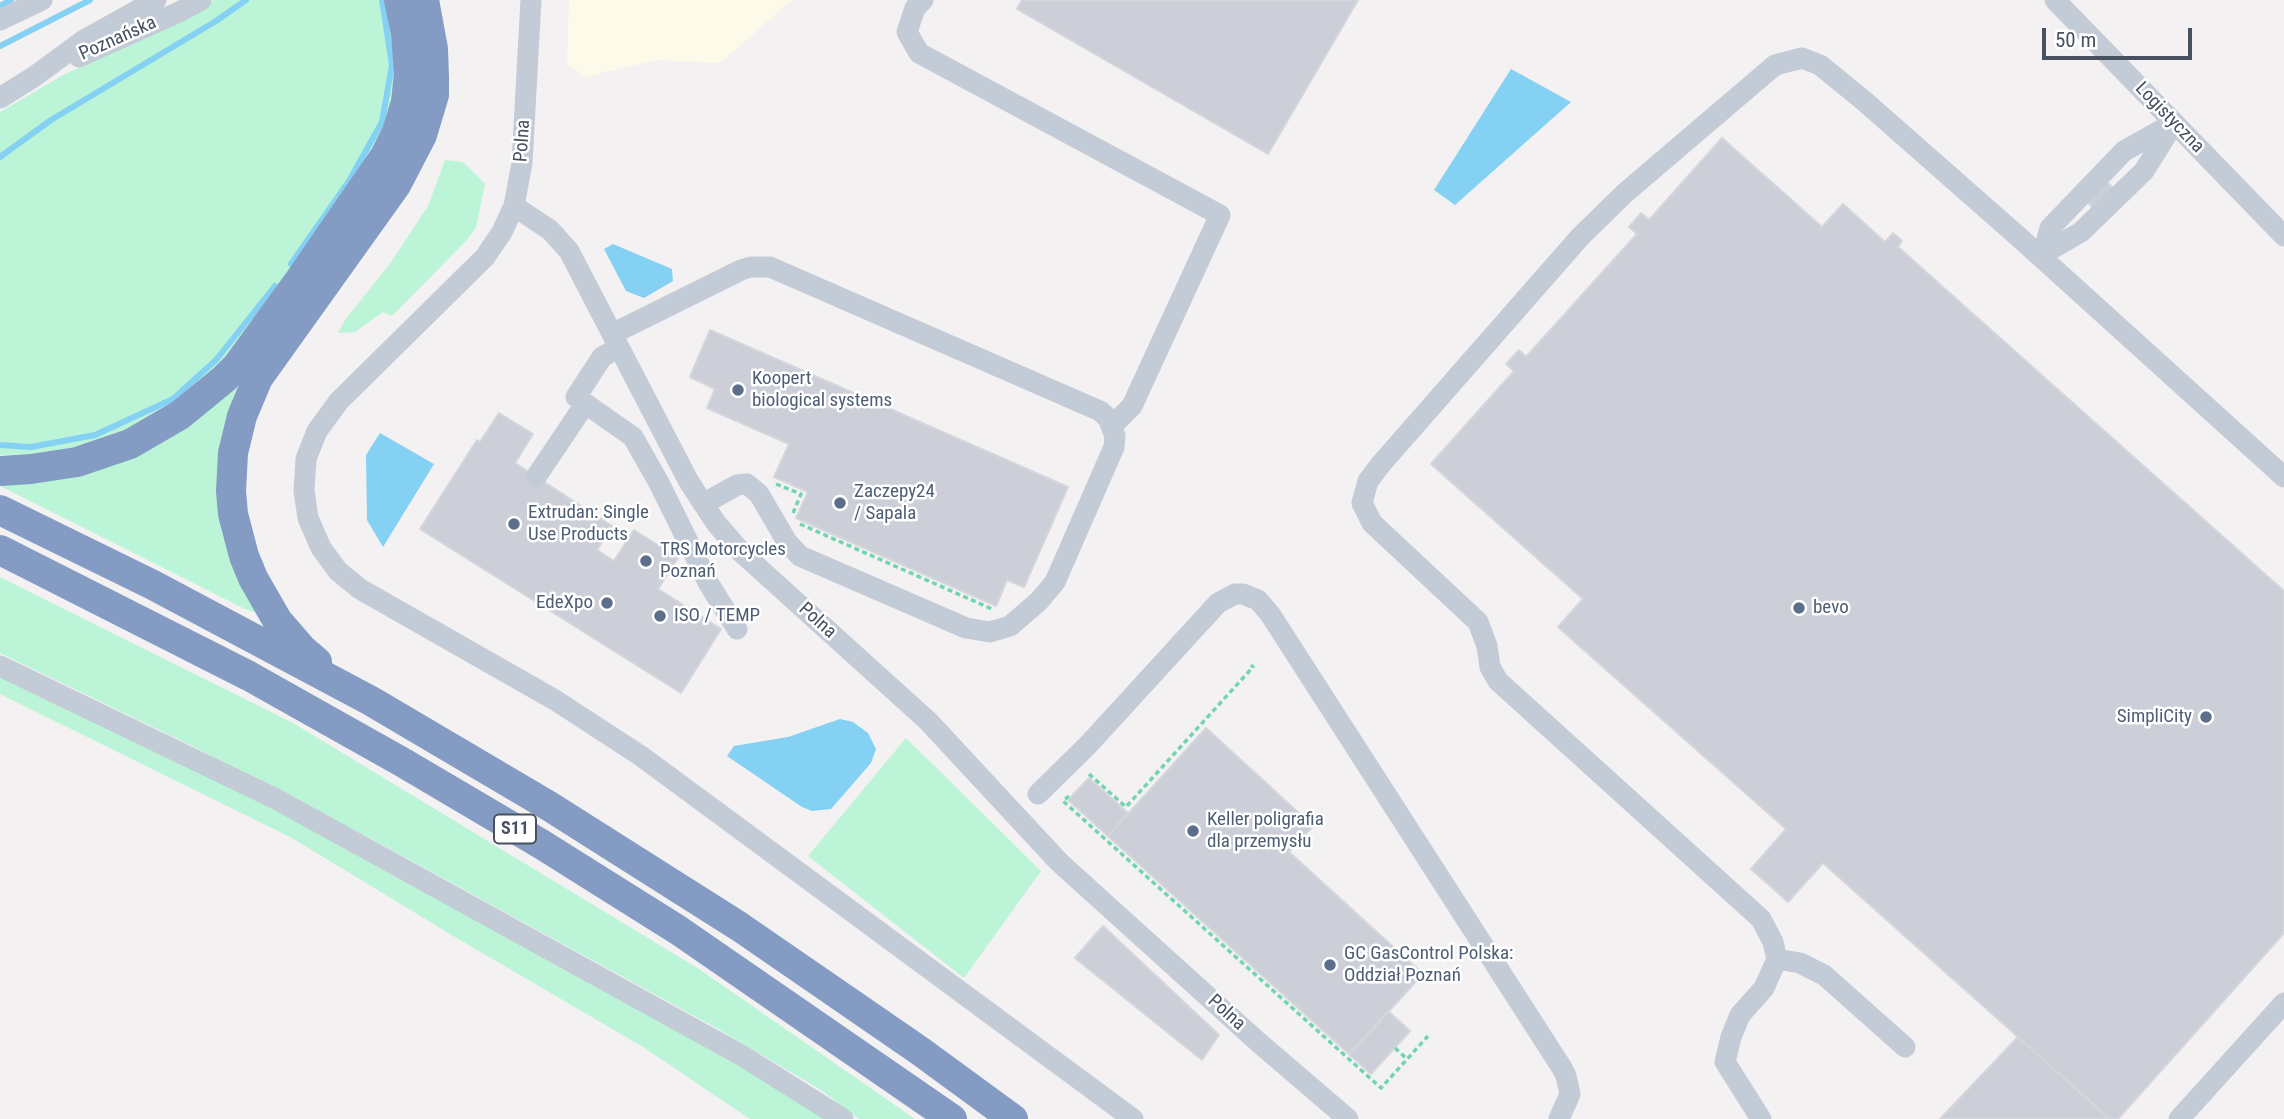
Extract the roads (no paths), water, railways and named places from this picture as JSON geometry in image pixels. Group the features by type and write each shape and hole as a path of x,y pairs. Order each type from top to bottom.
{"highway":[{"path":"0,471 65,464 94,458 131,444 180,415 237,366 385,156 397,132 407,102 409,81 406,34 399,0"},
{"path":"371,702 303,650 265,600 253,578 237,534 231,471 236,435 258,378 396,186 422,135 434,95 435,78 424,0"},
{"name":"S11","path":"0,510 153,585 371,702 550,806 740,927 920,1051 1013,1119"},
{"name":"S11","path":"0,550 249,676 541,844 699,944 952,1119"}],"street":[{"path":"0,20 43,0"},
{"name":"Poznańska","path":"0,97 35,76 84,40 156,0"},
{"name":"Poznańska","path":"35,76 201,0"},
{"name":"Polna","path":"531,0 522,163 514,206 550,230 569,251 678,462 703,504 728,537 761,571 940,734 1045,849 1257,1041 1348,1119"},
{"path":"923,0 915,8 907,32 919,53 1220,215 1132,405 1112,426"},
{"name":"Logistyczna","path":"2055,0 2284,236"},
{"path":"1761,1119 1725,1062 1740,1015 1764,988 1777,959 1773,942 1761,919 1499,681 1490,667 1487,646 1478,622 1372,523 1362,503 1367,481 1580,236 1625,193 1775,65 1802,58 1819,65 1952,177 2284,477"},
{"path":"2174,123 2144,171 2081,232 2043,254 2050,228 2124,151 2174,123"},
{"path":"514,206 502,232 485,257 339,401 317,431 305,467 305,504 313,531 329,560 348,580 374,598 555,700 641,756 1108,1112 1133,1119"},
{"path":"703,504 737,485 747,484 757,491 787,542 800,556 967,628 990,632 1010,626 1039,601 1055,582 1114,447 1112,426 1100,411 770,267 741,270 616,341 576,397 628,432 639,446 709,584 737,629"},
{"path":"537,477 585,404"},
{"path":"1038,794 1218,603 1235,594 1258,600 1270,614 1562,1068 1570,1094 1559,1119"},
{"path":"0,666 276,799 741,1055 843,1119"},
{"path":"1777,959 1800,963 1824,975 1905,1046"},
{"path":"2179,1119 2284,1003"}],"water":[{"path":"1511,69 1571,102 1455,205 1434,190"},
{"path":"613,244 672,269 673,281 644,298 626,291 604,249"},
{"path":"380,433 434,464 383,547 367,520 366,455"},
{"path":"840,719 853,722 868,733 876,749 871,763 831,809 812,811 802,807 727,756 734,746 788,737"}],"waterway":[{"path":"0,6 11,0"},
{"path":"0,46 90,0"},
{"path":"0,157 51,120 216,21 246,0"},
{"path":"291,264 349,181 382,122 392,65 382,0"},
{"path":"0,445 31,447 95,435 173,399 216,360 275,286"}],"place":[{"name":"Koopert biological systems","path":"738,390"},
{"name":"Zaczepy24 / Sapala","path":"840,503"},
{"name":"Extrudan: Single Use Products","path":"514,524"},
{"name":"TRS Motorcycles Poznań","path":"646,561"},
{"name":"EdeXpo","path":"607,603"},
{"name":"bevo","path":"1799,608"},
{"name":"ISO / TEMP","path":"660,616"},
{"name":"SimpliCity","path":"2206,717"},
{"name":"Keller poligrafia dla przemysłu","path":"1193,831"},
{"name":"GC GasControl Polska: Oddział Poznań","path":"1330,965"}]}
